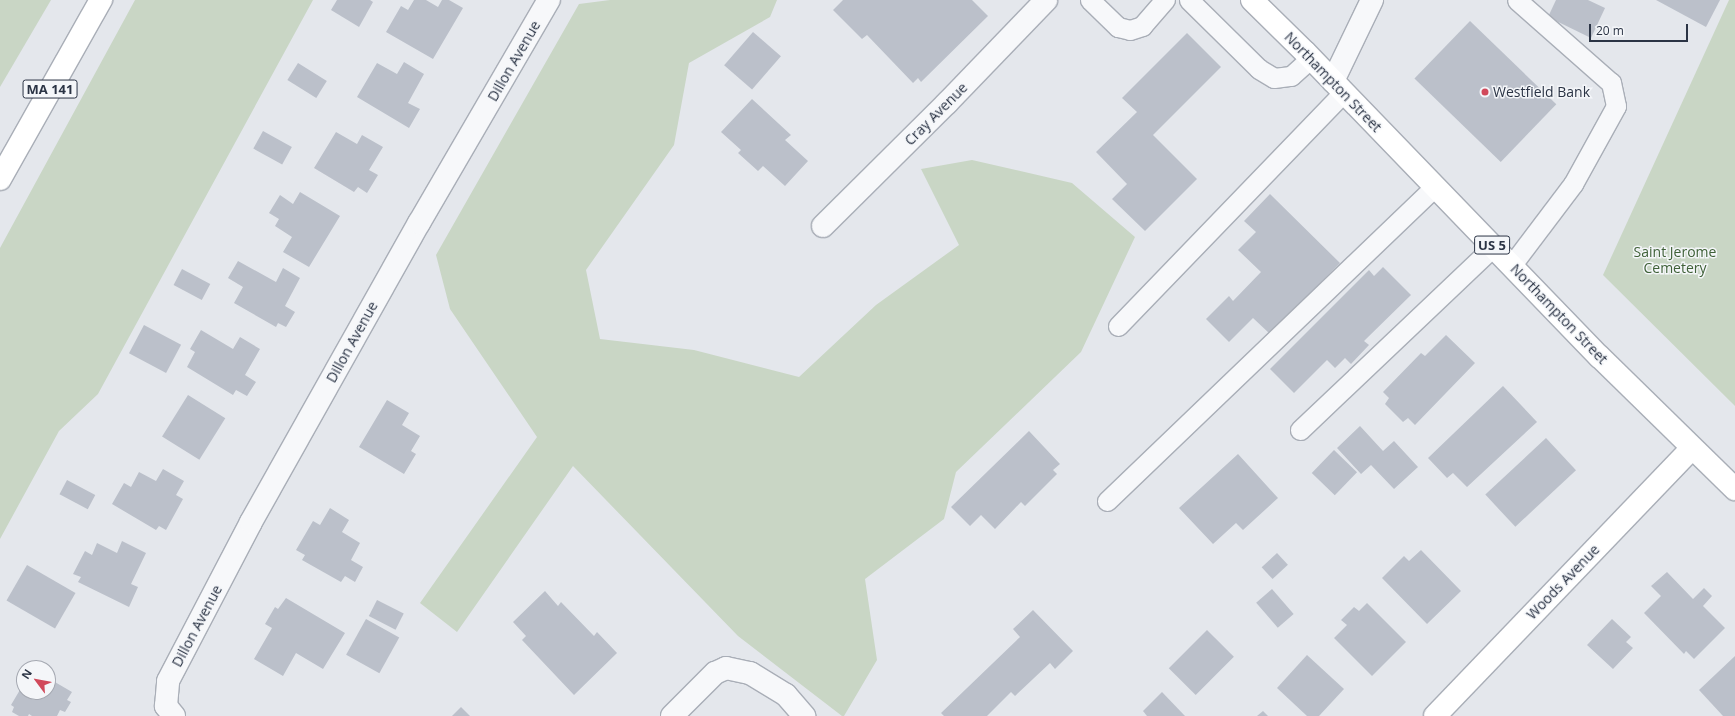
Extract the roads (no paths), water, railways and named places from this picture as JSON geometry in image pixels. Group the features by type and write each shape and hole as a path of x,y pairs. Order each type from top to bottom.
{"main road":[{"name":"MA 141","path":"0,179 101,0"},
{"name":"Northampton Street","path":"1252,0 1311,58 1600,357 1735,489"},
{"name":"Woods Avenue","path":"1435,716 1692,448"}],"street":[{"name":"Dillon Avenue","path":"174,716 166,706 168,681 251,522 419,223 549,0"},
{"name":"Cray Avenue","path":"823,226 947,103 1046,0"},
{"path":"1338,86 1372,0"},
{"path":"672,716 715,673 726,668 750,673 786,695 804,716"}],"lane":[{"path":"1090,0 1118,27 1130,30 1142,26 1165,0"},
{"path":"1189,0 1259,69 1274,78 1291,76 1311,58"},
{"path":"1511,266 1573,184 1616,106 1611,83 1517,0"},
{"path":"1118,326 1338,86"},
{"path":"1107,501 1435,186"},
{"path":"1300,430 1493,247"}],"place":[{"name":"Westfield Bank","path":"1485,92"}],"park label":[{"name":"Saint Jerome Cemetery","path":"1675,260"}]}
